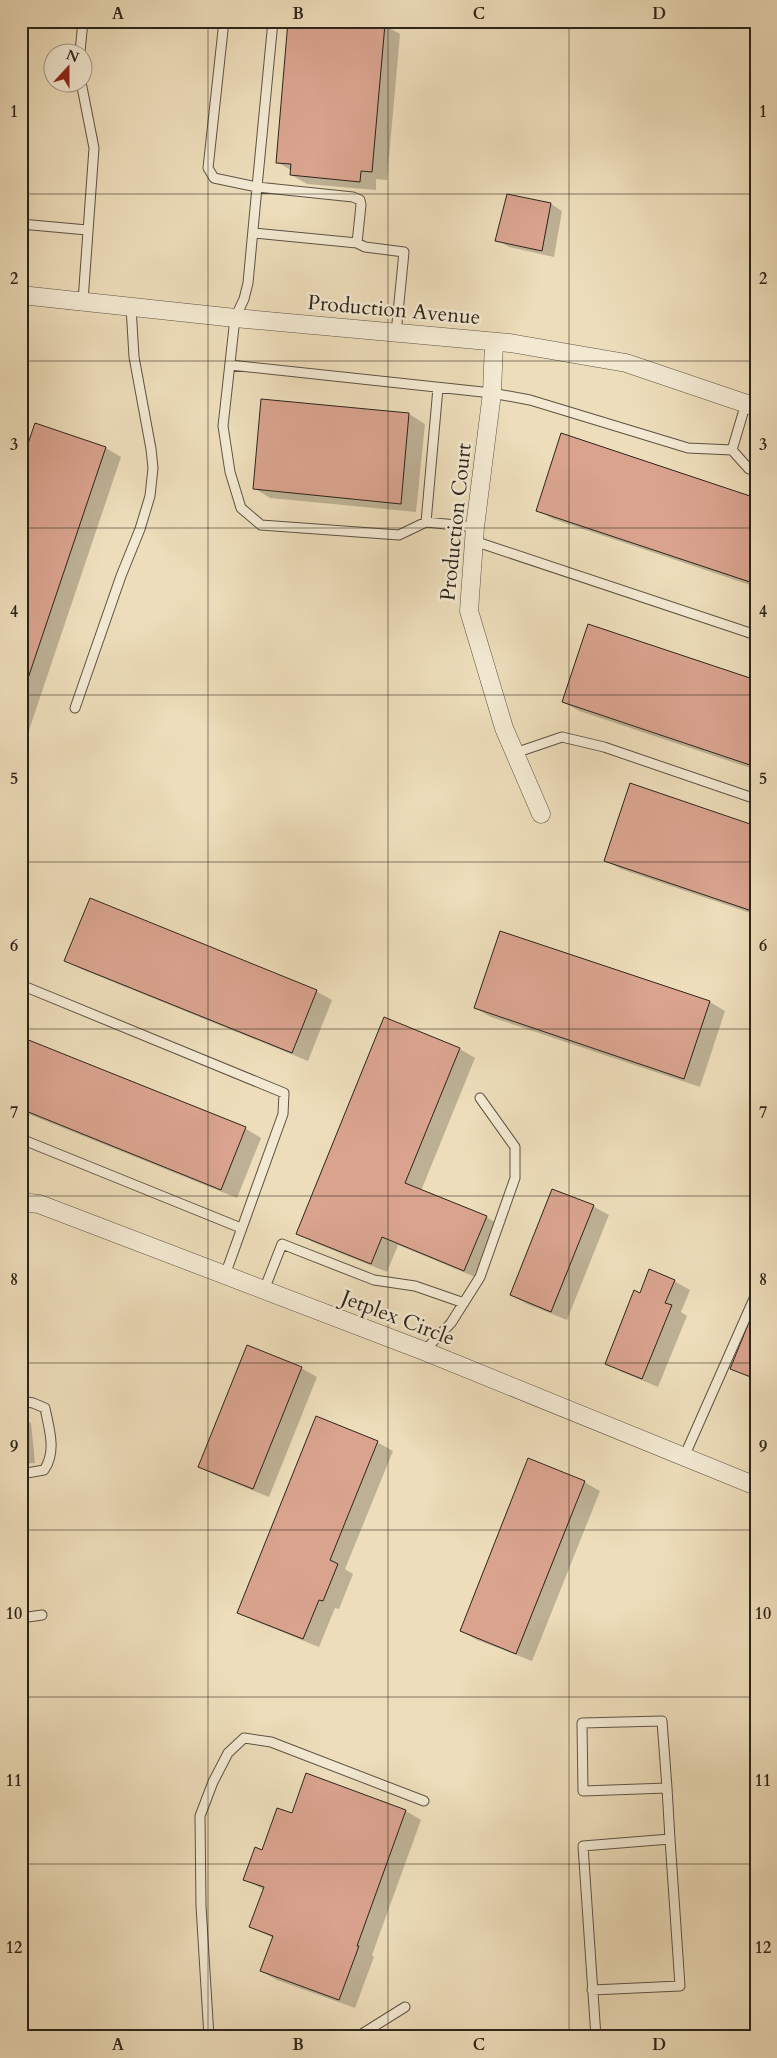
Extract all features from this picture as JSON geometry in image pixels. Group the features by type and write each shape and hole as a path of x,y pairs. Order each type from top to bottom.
{"street":[{"name":"Production Avenue","path":"21,295 235,318 494,342 626,363 751,405"},
{"name":"Production Court","path":"494,342 492,393 475,534 469,612 504,728 541,814"},
{"name":"Jetplex Circle","path":"21,1202 39,1204 424,1351 755,1485"}],"lane":[{"path":"81,42 83,21"},
{"path":"224,21 208,168 214,178 257,187 357,198 360,200 361,205 357,243"},
{"path":"273,21 248,283 244,299 235,318 223,426 230,472 241,508 261,525 399,535 426,522 475,534 756,635"},
{"path":"83,92 94,148 83,302"},
{"path":"21,224 87,230"},
{"path":"253,233 357,243 365,247 404,252 396,333"},
{"path":"75,708 121,576 140,530 150,496 153,468 152,449 134,357 131,307"},
{"path":"230,365 492,393 530,400 688,448 732,450 749,468 756,471"},
{"path":"426,522 438,388"},
{"path":"732,450 751,405"},
{"path":"515,753 562,737 604,747 756,799"},
{"path":"21,996 26,987 284,1093 283,1114 224,1275"},
{"path":"424,1351 452,1323 480,1277 515,1178 515,1147 480,1098"},
{"path":"21,1139 240,1228"},
{"path":"264,1290 282,1244 374,1280 415,1286 464,1303"},
{"path":"684,1457 756,1294"},
{"path":"21,1401 34,1403 45,1408 52,1447 50,1462 44,1470 21,1474"},
{"path":"21,1618 42,1615"},
{"path":"592,1990 680,1986 667,1788 662,1721 582,1723 582,1791 667,1788"},
{"path":"209,2037 201,1906 200,1816 213,1782 228,1754 244,1738 271,1742 424,1801"},
{"path":"596,2037 583,1846 670,1839"},
{"path":"357,2037 405,2007"}],"building":[{"path":"288,21 356,21 385,24 372,172 361,171 360,182 290,175 291,164 276,163"},
{"path":"507,194 551,203 542,251 495,241"},
{"path":"261,399 409,413 401,504 253,489"},
{"path":"35,423 106,447 21,699 21,464"},
{"path":"561,433 756,498 756,584 536,511"},
{"path":"588,624 756,680 756,767 562,702"},
{"path":"630,783 756,826 756,888 749,910 604,861"},
{"path":"90,898 317,990 292,1053 64,961"},
{"path":"500,931 710,1001 684,1079 474,1008"},
{"path":"384,1017 460,1048 405,1183 487,1216 464,1271 382,1237 371,1264 296,1234"},
{"path":"21,1037 246,1127 221,1190 21,1109"},
{"path":"552,1189 594,1205 551,1312 510,1295"},
{"path":"649,1269 675,1280 665,1303 672,1305 642,1379 605,1364 634,1290 640,1293"},
{"path":"756,1305 756,1379 730,1369"},
{"path":"247,1345 302,1367 253,1489 198,1467"},
{"path":"316,1416 378,1441 330,1560 338,1564 323,1601 319,1600 303,1639 237,1613"},
{"path":"528,1458 585,1481 516,1654 460,1631"},
{"path":"306,1773 406,1810 339,2000 260,1971 273,1936 249,1927 264,1887 243,1880 255,1847 262,1850 277,1808 292,1813"}]}
